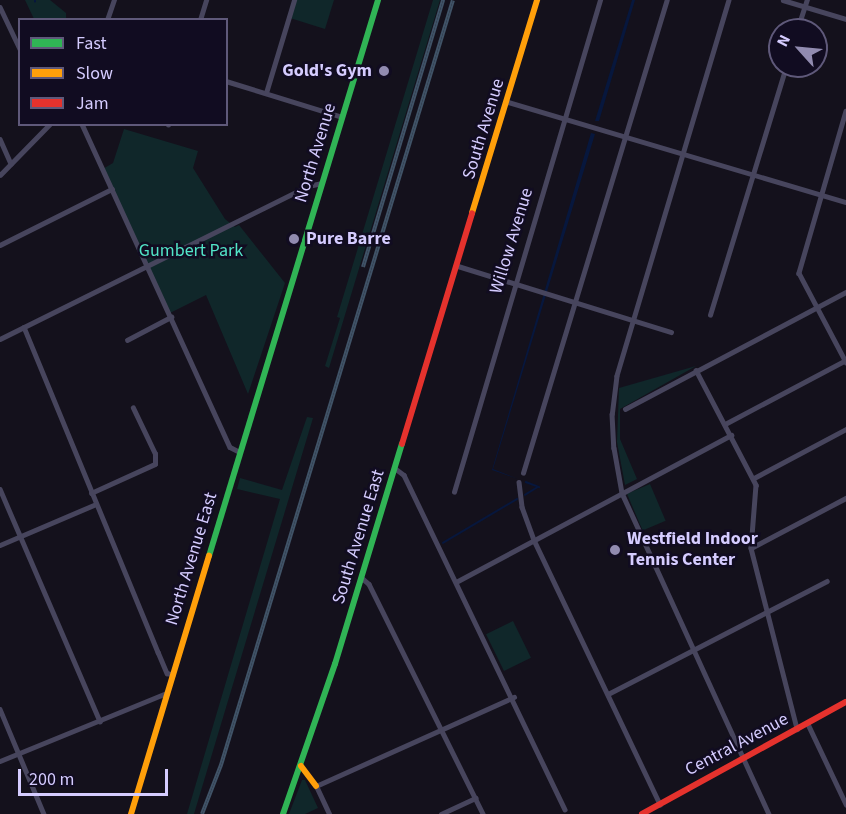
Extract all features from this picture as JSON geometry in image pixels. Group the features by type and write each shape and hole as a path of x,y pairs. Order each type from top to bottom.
{"main road":[{"name":"North Avenue","path":"282,314 378,0"},
{"name":"South Avenue","path":"458,266 537,0"},
{"name":"South Avenue East","path":"283,814 301,766 362,578 458,266"},
{"name":"North Avenue East","path":"131,814 282,314"},
{"name":"Central Avenue","path":"642,814 846,702"},
{"path":"301,766 316,786"}],"street":[{"path":"108,18 114,0"},
{"path":"201,18 206,0"},
{"path":"266,93 294,0"},
{"name":"Willow Avenue","path":"454,492 513,284 600,0"},
{"path":"523,472 667,0"},
{"path":"729,0 617,376 614,401 614,448 622,493 769,814"},
{"path":"783,0 846,19"},
{"path":"801,18 807,0"},
{"path":"0,7 18,45"},
{"path":"710,315 782,78"},
{"path":"228,82 342,117"},
{"path":"508,102 846,202"},
{"path":"725,424 846,361 801,278 799,269 846,111"},
{"path":"0,175 48,126"},
{"path":"83,126 230,447 240,452"},
{"path":"0,139 11,164"},
{"path":"0,339 308,186 322,183"},
{"path":"0,245 112,189"},
{"path":"458,266 671,332"},
{"path":"625,409 846,292"},
{"path":"127,340 171,317"},
{"path":"24,327 167,673 173,675"},
{"path":"696,370 754,478 758,495 751,548 797,729"},
{"path":"91,493 155,464 155,454 133,408"},
{"path":"754,478 846,429"},
{"path":"456,582 731,435"},
{"path":"396,468 404,475 514,697 565,809"},
{"path":"519,482 522,507 534,540 660,804"},
{"path":"0,489 100,722"},
{"path":"751,548 846,498"},
{"path":"0,545 96,504"},
{"path":"362,578 369,584 483,814"},
{"path":"608,694 827,581"},
{"path":"0,761 167,693"},
{"path":"329,814 316,786 514,697"},
{"path":"0,709 44,814"},
{"path":"808,724 846,804"},
{"path":"441,814 476,798"}],"green space":[{"path":"25,0 50,0 66,13 66,18 34,18"},
{"path":"296,0 334,0 325,29 290,18"},
{"path":"433,0 440,0 329,368 325,366 340,318 337,317"},
{"name":"Gumbert Park","path":"124,129 198,151 193,168 225,219 235,227 239,225 285,283 248,394 206,295 170,313 101,170 113,163"},
{"path":"696,366 620,409 620,439 637,479 625,485 617,442 619,388"},
{"path":"307,417 313,418 194,814 187,814 280,499 237,489 240,478 282,490"},
{"path":"650,484 666,521 643,531 627,494"},
{"path":"513,621 531,658 504,671 486,634"},
{"path":"302,780 305,780 318,808 305,814 289,814"}],"water":[{"path":"632,0 635,0 599,121 595,121"},
{"path":"591,133 595,134 493,469 518,479 492,470"}],"waterway":[{"path":"526,482 539,487"},
{"path":"525,495 538,487"},
{"path":"443,543 517,499"}],"railway":[{"path":"363,267 443,0"},
{"path":"202,814 221,765 453,0"}],"traffic: fast":[{"path":"209,556 378,0"},
{"path":"283,814 335,664 402,444"}],"traffic: slow":[{"path":"472,213 537,0"},
{"path":"131,814 209,556"},
{"path":"301,766 316,786"}],"traffic: jam":[{"path":"402,444 472,213"},
{"path":"642,814 846,702"}],"place":[{"name":"Gold's Gym","path":"384,71"},
{"name":"Pure Barre","path":"294,239"},
{"name":"Westfield Indoor Tennis Center","path":"615,550"}]}
